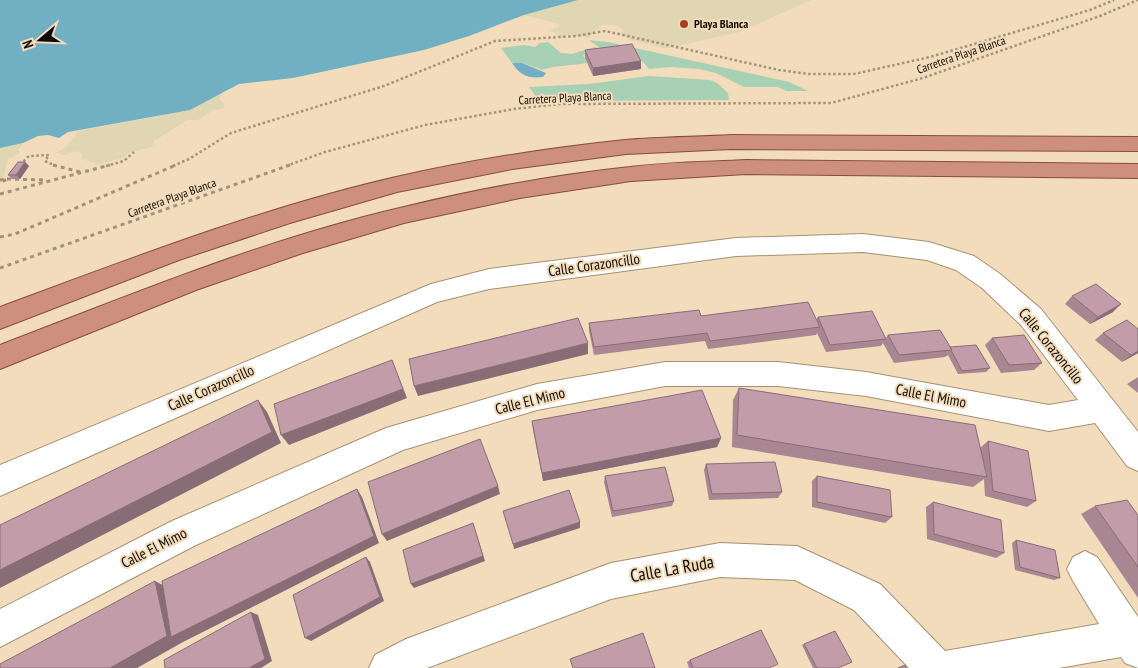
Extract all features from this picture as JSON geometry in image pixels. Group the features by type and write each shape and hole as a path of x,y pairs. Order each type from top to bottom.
{"highway":[{"path":"0,318 170,254 282,217 396,185 512,162 626,147 731,142 1138,144"},
{"path":"0,357 187,283 295,246 403,215 520,190 631,174 746,167 1138,171"}],"street":[{"name":"Calle Corazoncillo","path":"0,481 431,294 489,279 736,247 863,242 929,251 965,263 991,281 1031,317 1138,456"},
{"name":"Calle El Mimo","path":"0,629 184,532 397,438 537,397 665,374 778,374 866,384 1049,418 1102,409"},
{"name":"Calle La Ruda","path":"388,668 419,652 611,581 720,560 797,563 867,598 935,668"},
{"path":"950,668 1134,644 1085,569"}],"path":[{"path":"0,237 15,234 189,159 231,134 384,86 495,41 576,36 605,30 779,70 809,74 854,74 930,57 1090,10 1114,0"},
{"name":"Carretera Playa Blanca","path":"0,268 325,152 425,125 514,109 560,104 831,103 923,78 1100,16 1138,0"},
{"path":"0,194 124,161 134,152"},
{"path":"18,168 28,156 49,156 45,161 59,168 80,172"},
{"path":"7,179 13,173"},
{"path":"0,181 7,179 53,180"}],"green space":[{"path":"589,40 608,42 789,82 808,91 786,91 778,87 744,87 716,73 699,69 670,67 649,69 634,51 604,51"},
{"path":"548,42 561,53 572,54 595,47 600,50 583,55 587,63 543,70 522,63 512,63 501,48 524,45 535,47 540,43"},
{"path":"649,76 710,80 717,83 728,93 729,100 539,101 529,87 589,84"}],"sand":[{"name":"Playa Blanca","path":"578,0 811,0 740,32 665,48 631,40 620,34 623,30 616,25 602,25 588,38 566,34 563,38 550,30 558,27 559,24 524,15"},
{"path":"222,93 219,100 225,104 223,109 213,110 198,120 187,120 154,141 152,147 130,152 123,158 96,165 82,159 82,154 78,151 63,155 55,153 65,148 79,131 190,110"},
{"path":"23,143 18,150 20,153 8,159 4,176 0,180 0,148"}],"water":[{"path":"0,0 578,0 524,15 469,36 424,50 293,78 239,84 190,110 68,132 59,138 48,135 38,136 23,143 0,148"},
{"path":"512,63 522,63 546,73 543,77 529,77 518,71"}],"building":[{"path":"632,44 641,61 593,68 585,50"},
{"path":"18,162 25,162 16,175 8,175"},
{"path":"1096,284 1121,304 1098,317 1072,296"},
{"path":"808,302 820,327 710,341 707,333 594,347 589,323 699,310 701,316"},
{"path":"872,311 886,339 830,345 818,317"},
{"path":"578,318 588,343 414,386 409,359"},
{"path":"1127,320 1138,329 1138,351 1131,355 1103,333"},
{"path":"940,330 952,350 899,355 888,335"},
{"path":"1024,335 1042,363 1009,365 992,338"},
{"path":"976,345 990,368 962,371 950,347"},
{"path":"392,360 403,389 281,435 274,404"},
{"path":"739,388 975,425 987,477 737,435"},
{"path":"702,390 721,438 542,473 532,421"},
{"path":"258,400 272,432 0,570 0,525"},
{"path":"480,439 498,486 382,534 368,482"},
{"path":"988,441 1028,451 1036,501 993,491"},
{"path":"775,462 782,492 712,494 706,464"},
{"path":"665,467 674,501 613,511 605,476"},
{"path":"817,476 890,490 892,517 817,502"},
{"path":"357,489 374,536 171,637 162,581"},
{"path":"569,490 580,522 513,544 503,511"},
{"path":"1127,500 1138,515 1138,567 1095,506"},
{"path":"933,502 1001,520 1004,553 934,534"},
{"path":"473,523 483,556 411,584 403,550"},
{"path":"1016,540 1055,550 1060,578 1020,567"},
{"path":"366,557 380,597 305,638 293,595"},
{"path":"155,581 167,636 110,668 0,668 0,664"},
{"path":"251,612 265,659 249,668 165,668 164,660"},
{"path":"761,630 778,664 769,668 693,668 690,660"},
{"path":"835,631 852,662 838,668 817,668 804,644"},
{"path":"643,633 655,668 573,668 570,659"}],"place":[{"name":"Playa Blanca","path":"684,24"}]}
